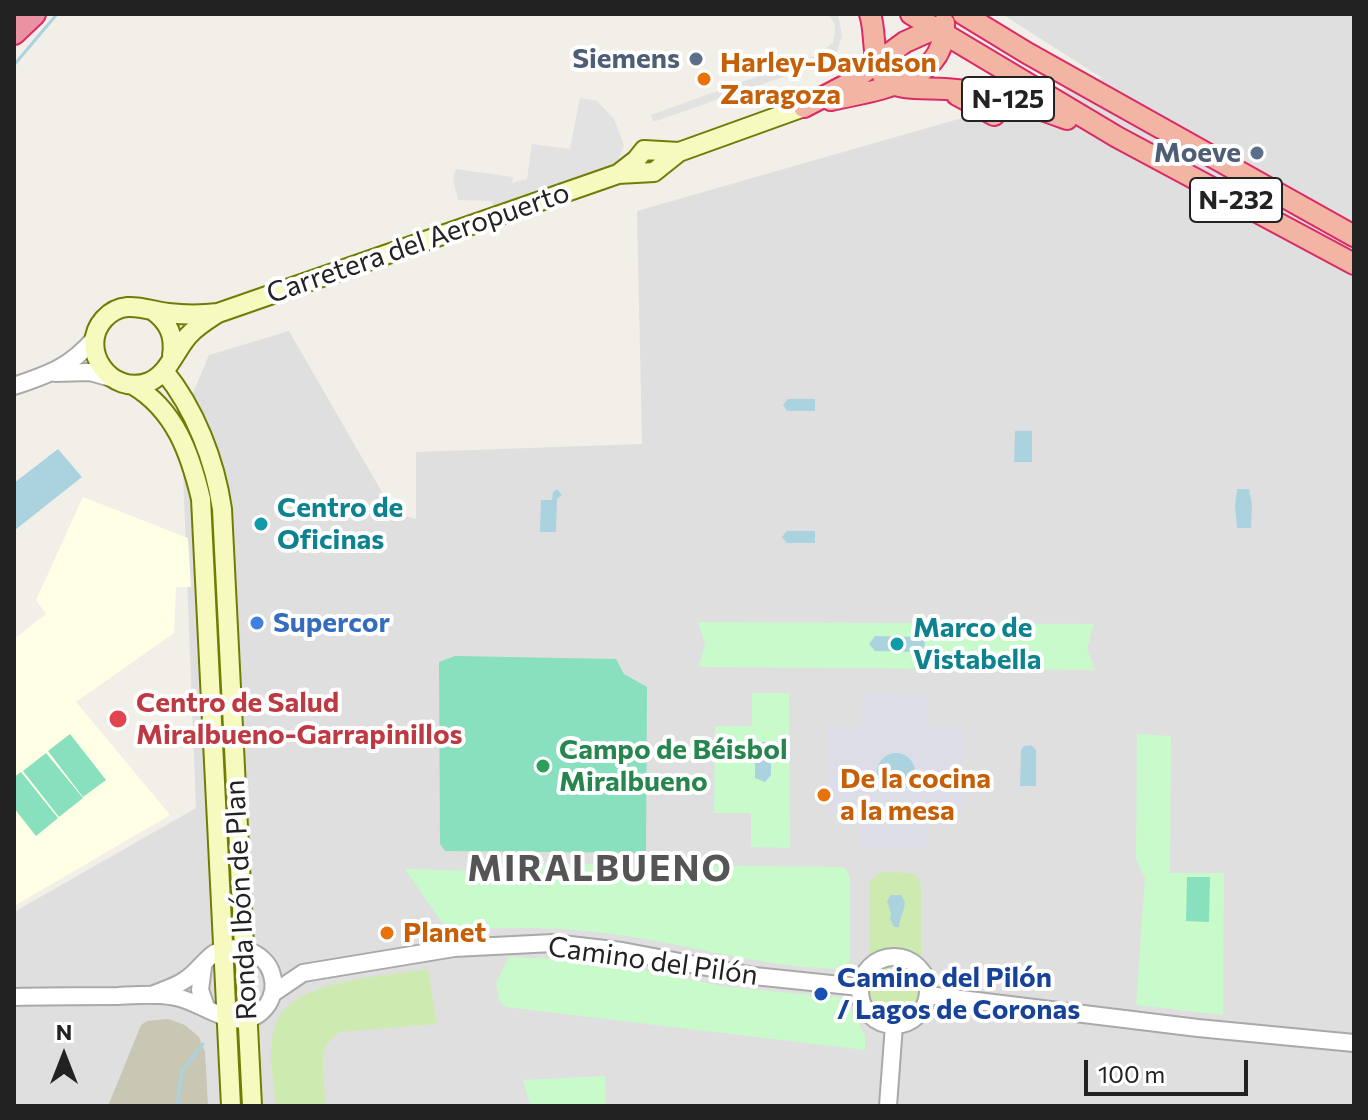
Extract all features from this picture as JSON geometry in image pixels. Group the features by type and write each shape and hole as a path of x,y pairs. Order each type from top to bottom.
{"highway":[{"path":"14,33 34,14"},
{"path":"870,14 876,63 883,76 894,85 916,76 931,64 939,52 941,26"},
{"name":"N-232","path":"911,14 941,26 1117,137 1354,264"},
{"name":"N-232","path":"963,14 1354,236"},
{"name":"N-125","path":"804,107 848,84 905,42 941,26 957,26 1116,116 1144,118"},
{"name":"N-125","path":"804,107 894,85 947,89 1012,100 1117,137"},
{"path":"947,89 994,115"}],"main road":[{"name":"Carretera del Aeropuerto","path":"111,378 133,385 150,381 199,325 218,313 804,107"},
{"name":"Carretera del Aeropuerto","path":"95,338 105,319 117,310 132,306 183,314 218,313"},
{"path":"152,310 166,322 173,338 168,363"},
{"path":"95,338 99,364 111,378"},
{"name":"Ronda Ibón de Plan","path":"168,363 212,463 222,509 252,1106"},
{"name":"Ronda Ibón de Plan","path":"133,385 156,402 182,438 192,461 201,499 231,1106"}],"street":[{"name":"Carretera del Aeropuerto","path":"54,373 80,355 95,338"},
{"name":"Carretera del Aeropuerto","path":"14,386 54,373 90,372 111,378"},
{"name":"Camino del Pilón","path":"248,1019 264,1009 272,994 303,973 454,948 553,943 613,949 754,976 860,987"},
{"path":"152,995 176,985 203,967 212,955 223,950 244,949"},
{"name":"Camino del Pilón","path":"244,949 265,961 303,973"},
{"path":"888,957 899,957 909,960 924,974 928,995 920,1013 894,1025 883,1023 865,1009 860,998 860,987 870,966 888,957"},
{"path":"265,961 272,974 272,994"},
{"path":"203,967 200,990 206,1007"},
{"path":"928,995 1198,1028 1354,1043"},
{"path":"14,997 174,996 206,1007 226,1019 248,1019"},
{"path":"888,1106 894,1025"}],"shaded area":[{"path":"828,14 838,14 842,36 837,51 826,62 653,122 651,115 822,53 833,42 835,33 835,25"},
{"path":"1002,14 1354,14 1354,1106 14,1106 14,912 196,808 181,421 209,355 289,331 394,513 416,519 416,452 642,444 637,211 1102,78"},
{"path":"580,98 597,101 614,119 624,145 617,165 494,207 491,201 458,200 453,179 456,169 513,177 512,183 527,179 532,144 570,149"},
{"path":"83,497 188,538 191,587 176,587 174,633 76,702 170,815 14,906 14,639 46,614 36,600"},
{"path":"863,693 929,694 928,727 961,728 961,815 928,815 927,848 862,848 862,814 829,814 830,727 862,727"},
{"path":"168,1019 185,1025 199,1037 205,1052 208,1106 108,1106 141,1025 147,1021"}],"green space":[{"path":"698,622 1094,624 1087,649 1095,670 699,667 705,644"},
{"name":"Campo de Béisbol Miralbueno","path":"455,656 616,659 624,674 647,687 646,853 445,851 440,844 439,662"},
{"path":"752,693 789,693 790,848 751,847 751,813 714,813 715,726 752,726"},
{"path":"70,734 106,780 83,797 48,751"},
{"path":"1137,734 1171,736 1170,873 1224,873 1223,1015 1136,1005 1145,878 1136,859"},
{"path":"46,753 83,798 59,817 23,771"},
{"path":"21,772 58,818 36,836 14,808 14,777"},
{"path":"483,863 844,867 850,876 850,961 845,969 791,966 632,937 563,929 447,930 405,869 482,871"},
{"path":"883,872 917,876 921,885 921,956 895,950 869,957 869,883"},
{"path":"1187,877 1210,877 1209,922 1186,921"},
{"path":"509,957 589,960 728,987 846,998 865,1036 865,1050 506,1007 499,1000 496,983"},
{"path":"894,964 914,972 922,992 914,1012 894,1020 874,1012 866,992 874,972"},
{"path":"428,969 437,1024 339,1032 326,1045 323,1057 325,1106 276,1106 272,1039 278,1019 289,1006 323,987"},
{"path":"605,1076 606,1106 530,1106 523,1080"}],"water":[{"path":"788,399 815,399 815,411 787,411 783,405"},
{"path":"1015,431 1032,431 1032,462 1014,462"},
{"path":"58,449 82,477 15,530 14,483"},
{"path":"557,489 562,495 557,499 556,532 540,532 541,500 552,500 553,492"},
{"path":"1237,489 1249,489 1251,528 1237,528"},
{"path":"787,531 815,531 815,543 787,543 782,537"},
{"path":"875,636 920,637 925,643 918,652 875,651 869,644"},
{"path":"755,742 771,742 771,775 765,782 755,778"},
{"path":"1031,745 1036,750 1036,786 1020,786 1021,750"},
{"path":"896,753 910,758 915,772 910,786 896,791 882,786 877,772 882,758"},
{"path":"891,895 901,895 905,902 899,927 894,927 890,919 887,901"}],"waterway":[{"path":"14,65 57,14"},
{"path":"177,1106 182,1071 203,1044"}],"place":[{"name":"Siemens","path":"696,59"},
{"name":"Harley-Davidson Zaragoza","path":"704,79"},
{"name":"Moeve","path":"1257,153"},
{"name":"Centro de Oficinas","path":"261,524"},
{"name":"Supercor","path":"257,623"},
{"name":"Marco de Vistabella","path":"897,644"},
{"name":"Centro de Salud Miralbueno-Garrapinillos","path":"118,719"},
{"name":"Campo de Béisbol Miralbueno","path":"543,766"},
{"name":"De la cocina a la mesa","path":"824,795"},
{"name":"Planet","path":"387,933"},
{"name":"Camino del Pilón / Lagos de Coronas","path":"821,994"}],"district":[{"name":"MIRALBUENO","path":"600,869"}]}
